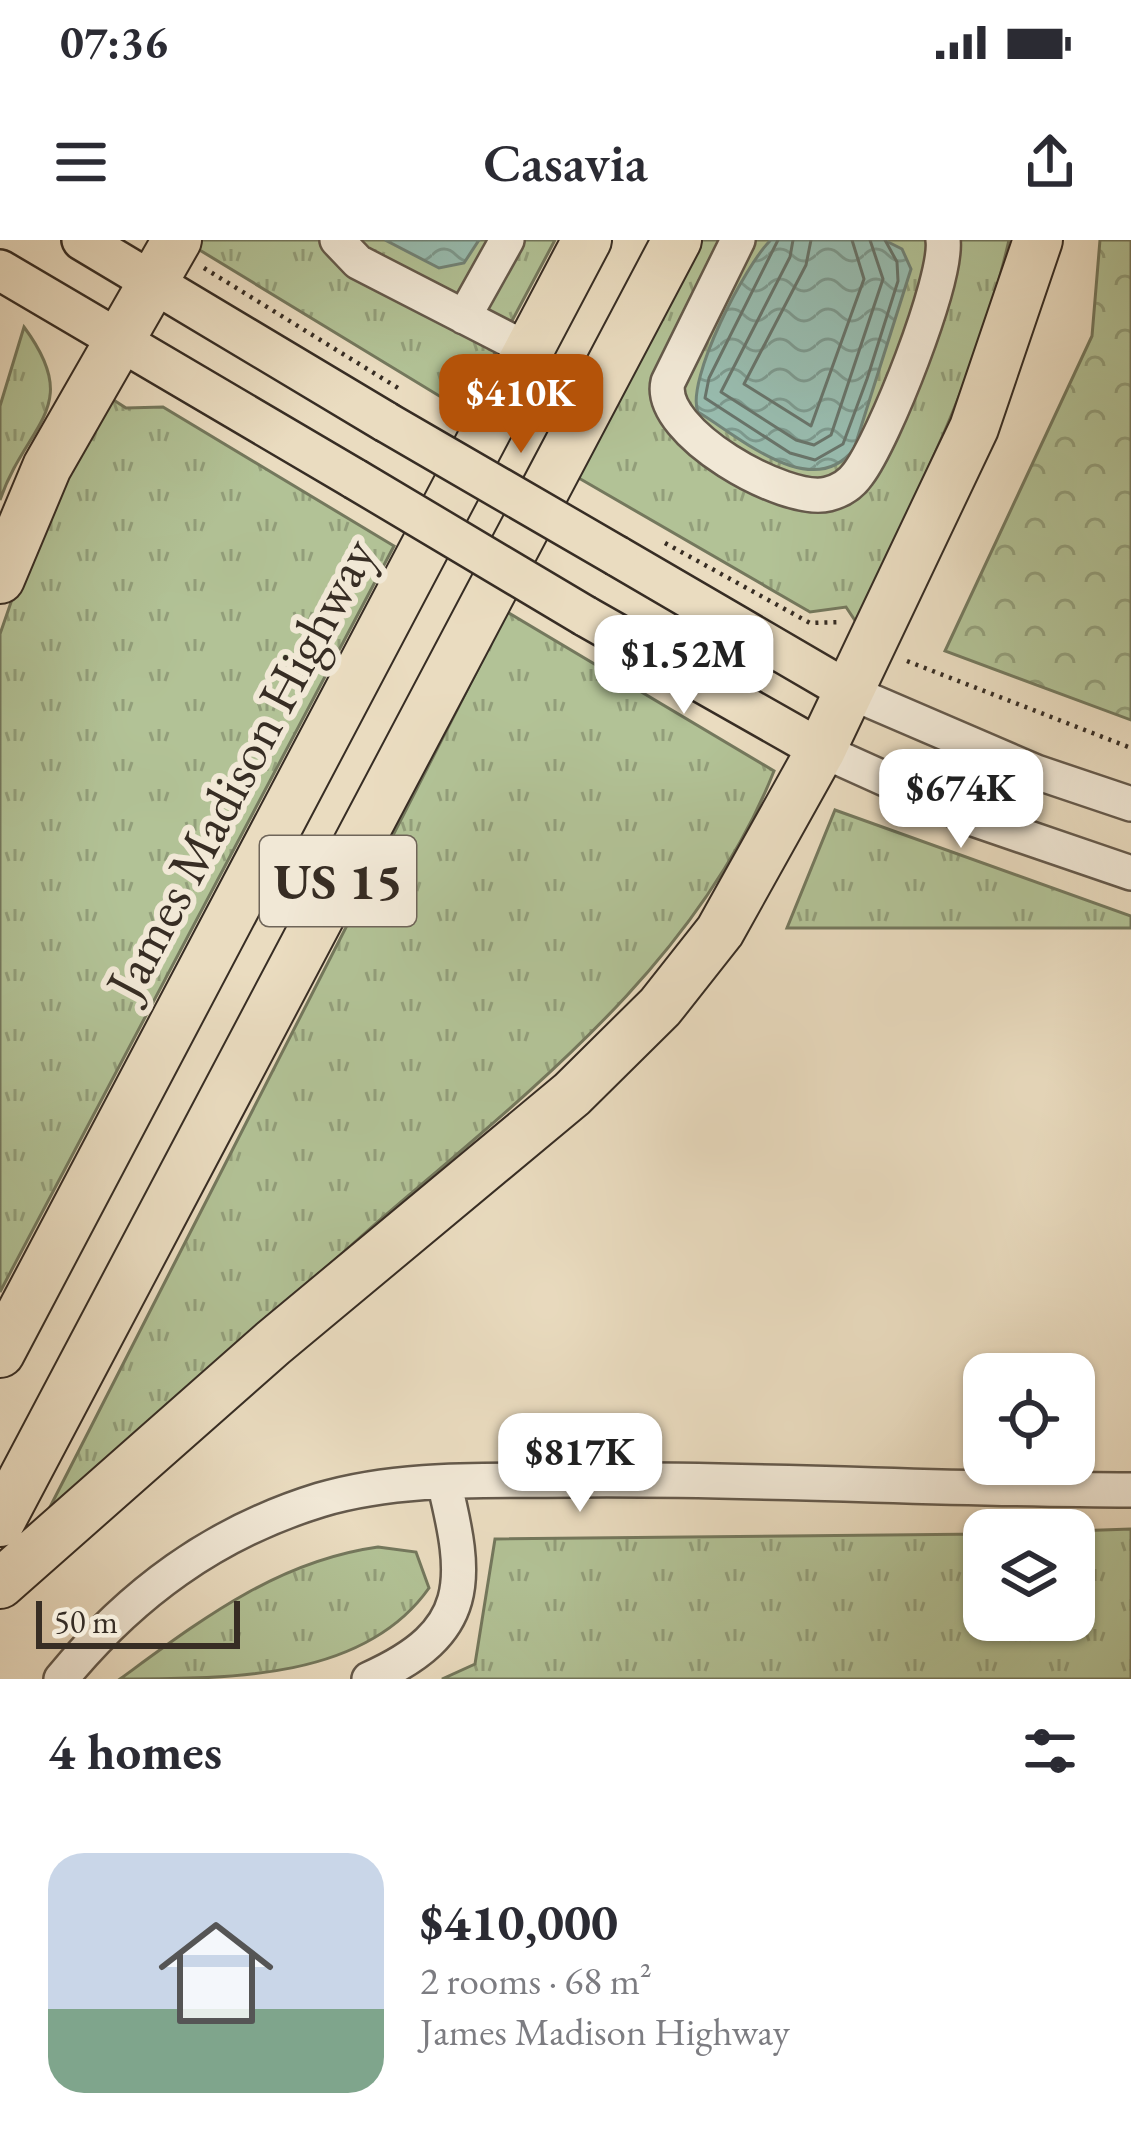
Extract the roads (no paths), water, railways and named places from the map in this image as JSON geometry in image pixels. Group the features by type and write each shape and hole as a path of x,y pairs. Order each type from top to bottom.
{"highway":[{"name":"James Madison Highway","path":"0,1353 586,240"},
{"name":"US 15","path":"0,1522 677,240"},
{"path":"0,1584 273,1343 572,1094 660,1007 720,931 821,750 974,428 1038,240"},
{"path":"0,579 47,467 117,340 173,260"}],"main road":[{"path":"82,240 173,260 395,406 633,546 850,692"},
{"path":"0,270 821,750"}],"street":[{"path":"337,240 358,262 529,350"},
{"path":"464,317 507,240"},
{"path":"738,240 668,382 670,408 680,426 714,450 772,484 818,495 852,481 888,419 937,277 943,240"},
{"path":"850,692 1036,772 1131,803"},
{"path":"821,750 976,820 1131,873"},
{"path":"61,1679 130,1604 227,1537 323,1499 444,1482 640,1480 1131,1490"},
{"path":"369,1679 392,1669 445,1624 461,1587 460,1546 444,1482"}],"water":[{"path":"385,240 479,240 464,263 439,268"},
{"path":"771,240 884,240 902,249 911,269 854,449 837,464 818,470 776,460 698,412 700,375 720,323 747,272"}]}
